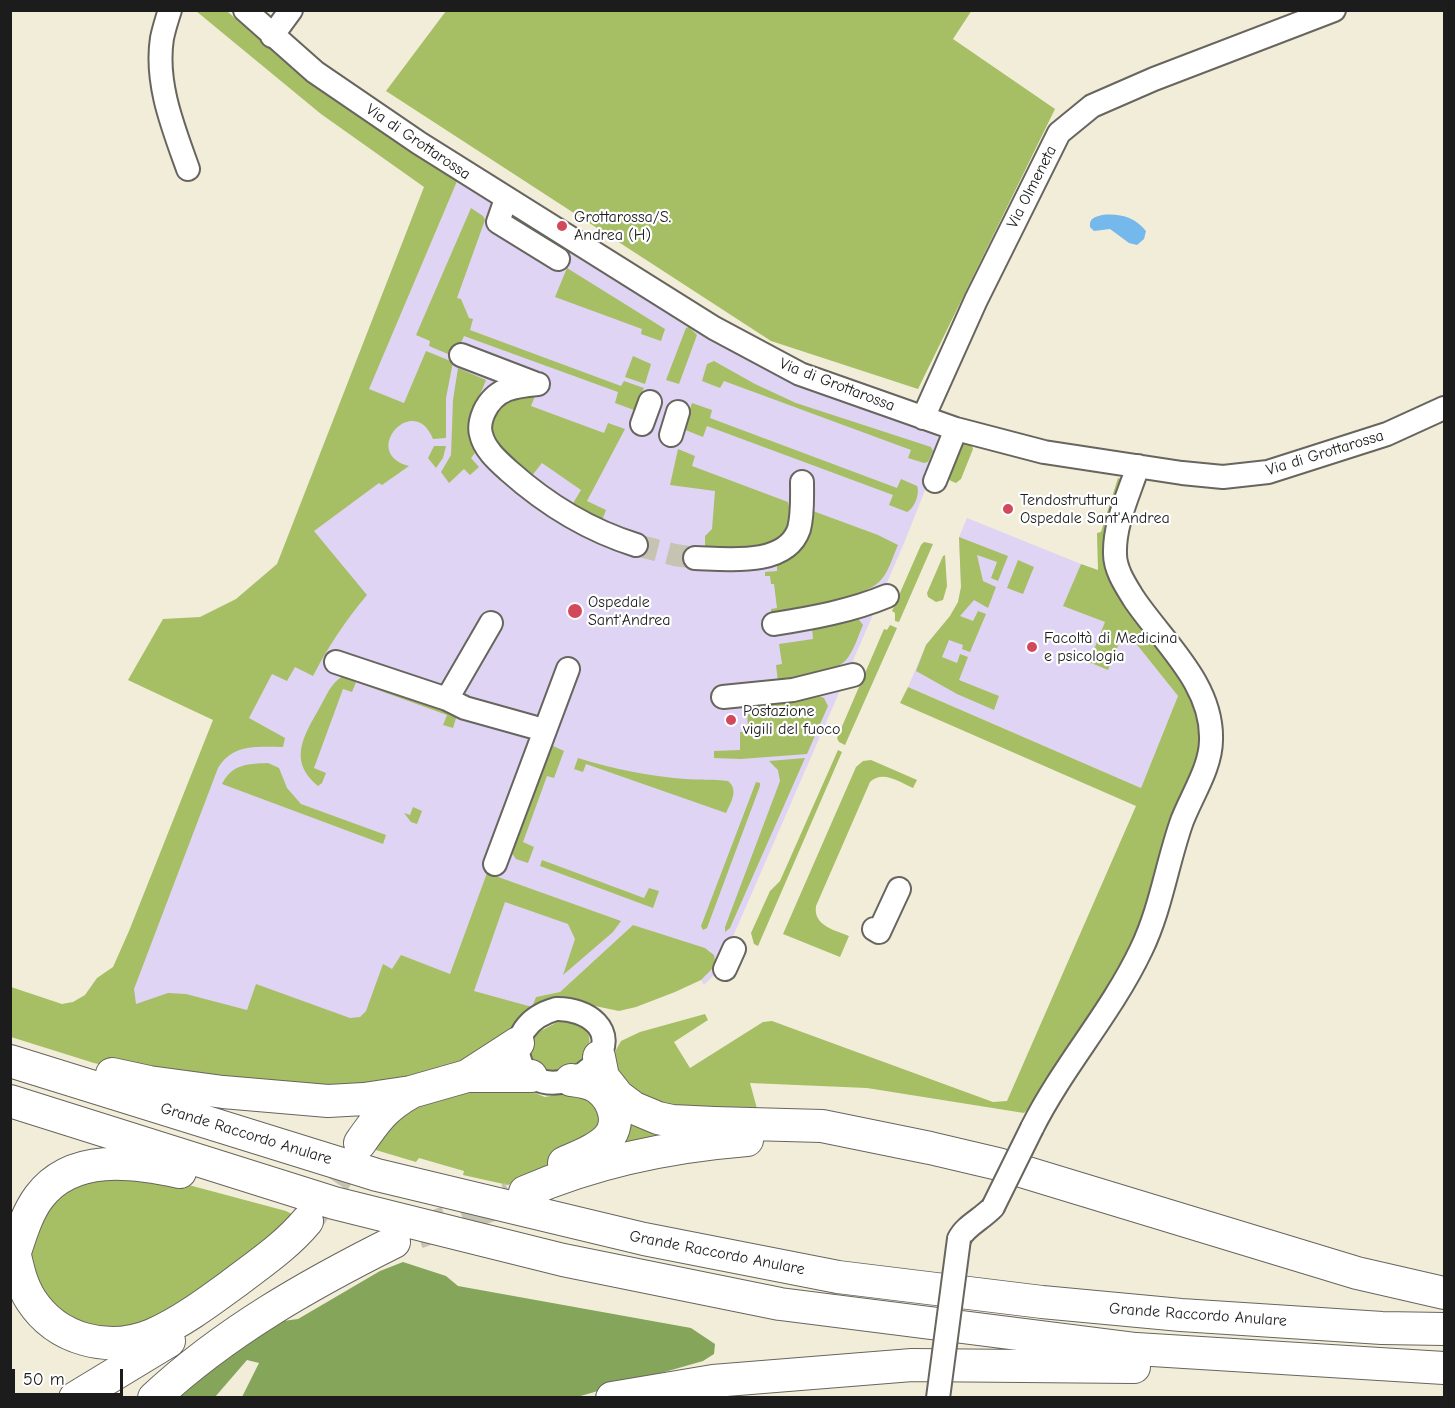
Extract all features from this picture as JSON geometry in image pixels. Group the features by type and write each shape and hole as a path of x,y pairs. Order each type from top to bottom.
{"highway":[{"path":"467,1076 518,1043"},
{"path":"10,1045 78,1068 149,1082 223,1092 328,1101 364,1099 411,1092 467,1076 531,1076"},
{"path":"599,1057 603,1077 618,1096 634,1108 658,1118 672,1121 822,1126 998,1164 1357,1273 1444,1293"},
{"name":"Grande Raccordo Anulare","path":"10,1061 377,1175 644,1239 838,1277 1042,1302 1181,1315 1382,1329 1444,1329"},
{"path":"571,1080 590,1084 605,1095 614,1110 614,1126 605,1142 558,1166 528,1191 596,1167 650,1154 726,1142 786,1137 891,1141"},
{"path":"360,1143 379,1115 395,1101 411,1092"},
{"path":"10,1101 334,1203"},
{"path":"307,1221 276,1252 218,1296 166,1328 144,1338 105,1343 80,1339 47,1319 31,1301 21,1279 13,1243 39,1197 56,1181 78,1169 114,1162 150,1166 334,1203 563,1260 780,1304 1136,1349 1444,1371"},
{"path":"154,1398 177,1376 243,1328 299,1292 394,1242"},
{"path":"75,1398 179,1334 196,1320 218,1296"},
{"path":"612,1398 713,1381 912,1365 1117,1366 1309,1378 1444,1371"}],"street":[{"path":"170,10 162,38 161,75 169,117 188,169"},
{"name":"Via di Grottarossa","path":"245,10 315,72 419,144 740,343 800,374 956,429 1044,452 1223,477 1268,472 1387,434 1444,408"},
{"path":"272,36 291,10"},
{"name":"Via Olmeneta","path":"923,418 976,300 1059,133 1092,106 1154,79 1334,10"},
{"path":"506,199 498,222 558,259"},
{"path":"460,355 538,384 505,389 494,397 486,408 481,424 481,434 484,443 501,463 545,501 588,526 636,545"},
{"path":"642,424 650,402"},
{"path":"671,435 678,412"},
{"path":"935,481 956,429"},
{"path":"938,1398 958,1239 963,1231 993,1208 1044,1103 1122,984 1141,950 1154,916 1182,821 1206,764 1212,741 1209,719 1196,682 1126,587 1117,565 1115,554 1117,533 1138,466"},
{"path":"695,558 762,556 775,554 785,549 795,537 799,526 802,482"},
{"path":"774,624 809,619 870,603 887,596"},
{"path":"456,704 491,623"},
{"path":"336,662 456,704 532,727"},
{"path":"495,864 568,669"},
{"path":"723,697 793,690 853,675"},
{"path":"874,929 879,932 899,889"},
{"path":"555,1009 575,1010 591,1018 602,1031 603,1040 599,1057 587,1071 571,1080 555,1083 531,1076 520,1063 518,1043 524,1030 536,1017 555,1009"}],"shaded area":[{"name":"Ospedale Sant'Andrea","path":"458,179 767,369 797,384 936,430 940,452 905,541 718,971 704,985 701,980 713,968 715,960 710,951 633,925 560,992 536,997 532,1007 436,1059 99,1019"},
{"path":"967,518 1081,564 1064,605 1105,622 1130,636 1178,696 1141,788 908,687 926,645 950,616 958,602 961,587 959,537"}],"green space":[{"path":"972,10 953,39 1055,109 918,389 771,341 386,91 446,11"},
{"path":"196,11 227,11 310,79 458,179 369,389 404,403 426,351 453,362 446,398 446,438 433,439 424,426 414,421 404,423 395,430 390,439 389,450 395,459 409,466 382,485 379,483 314,531 367,595 337,634 313,676 295,667 287,681 272,674 249,718 285,738 283,747 255,747 239,750 224,760 218,768 134,989 136,1004 168,993 186,994 247,1010 256,984 350,1018 360,1017 366,1011 383,964 392,969 401,955 450,974 487,873 621,921 613,932 563,975 575,939 568,924 505,902 474,991 532,1007 536,997 560,992 633,925 705,948 714,955 713,968 701,980 636,1007 619,1011 568,998 548,1002 510,1035 475,1060 360,1091 131,1071 94,1063 11,1037 11,987 62,1004 73,1002 85,995 97,978 113,967 213,720 128,680 163,619 200,617 236,599 277,564 424,187 321,114"},
{"path":"471,208 485,220 457,298 461,299 469,318 473,319 470,330 621,386 624,381 644,388 634,410 615,403 618,392 464,336 455,357 429,346 430,341 416,335"},
{"path":"567,268 665,329 661,341 641,334 642,329 555,297"},
{"path":"689,327 697,335 679,384 666,380 686,328"},
{"path":"633,356 651,364 645,384 625,377"},
{"path":"714,361 796,403 931,447 933,451 928,462 924,463 908,458 911,450 724,381 720,388 702,381 707,364"},
{"path":"458,368 486,380 468,422 470,441 475,453 471,458 479,467 470,475 464,469 449,483 441,472 451,455 453,400"},
{"path":"526,394 535,396 531,406 604,433 608,423 625,429 587,501 606,510 601,523 572,505 581,490 542,463 531,477 494,443 490,421 502,401"},
{"path":"692,403 712,410 710,418 897,488 901,479 917,486 916,500 907,512 889,505 893,495 707,426 703,437 683,429"},
{"path":"962,442 972,446 973,449 961,479 956,483 948,478"},
{"path":"434,446 446,446 443,458 436,468 428,458"},
{"path":"678,449 695,456 692,466 788,502 790,519 785,531 776,539 749,547 705,547 705,536 712,529 715,491 670,485"},
{"path":"1118,478 1122,479 1108,553 1185,672 1207,749 1135,951 1043,1094 1024,1113 867,1088 750,1083 759,1116 667,1110 617,1082 612,1057 621,1041 640,1032 705,1014 708,1020 674,1042 690,1068 763,1022 772,1021 993,1102 1007,1101 1136,806 900,703 908,687 1141,788 1178,696 1130,636 1123,634 1108,670 1089,662 1105,622 1063,606 1081,564 1098,570 1097,533 1101,532"},
{"path":"813,511 878,535 898,545 888,570 879,582 858,593 771,614 771,609 777,608 774,584 771,584 770,576 765,576 765,572 777,571 777,564 786,560 797,549 805,536"},
{"path":"959,537 1008,556 998,581 991,578 997,562 977,555 983,581 996,587 988,608 974,600 960,616 973,621 978,611 986,614 970,652 962,649 963,645 949,640 942,657 957,663 960,654 968,657 959,680 999,696 994,710 957,694 916,671 926,645 950,616 958,602 961,587"},
{"path":"924,542 933,544 899,622 895,621 895,613 892,611"},
{"path":"945,555 947,586 943,600 936,602 928,597 927,593"},
{"path":"1018,560 1034,567 1023,594 1007,588"},
{"path":"857,617 863,625 854,648 840,665 824,672 778,682 776,665 782,664 779,644 813,639 812,628"},
{"path":"890,625 897,628 845,745 837,738 884,629 887,630"},
{"path":"346,675 457,715 453,728 443,725 447,715 356,682 352,692 343,689 314,768 326,773 322,783 318,786 303,767 301,748 330,688"},
{"path":"818,696 824,698 828,706 807,754 741,759 714,758 714,751 740,750 740,732 748,732 747,707 780,704"},
{"path":"549,744 564,751 554,778 547,776 523,842 534,847 528,863 516,859 511,852"},
{"path":"838,750 842,752 758,946 754,944 751,933 770,891 780,881"},
{"path":"578,758 645,774 728,781 734,792 726,813 586,764 583,772 574,769"},
{"path":"805,758 730,928 725,932 780,781 778,770 769,761"},
{"path":"871,760 917,780 913,788 886,777 870,782 816,906 816,913 821,923 849,936 840,957 783,934 856,767 863,761"},
{"path":"268,763 279,768 287,788 301,804 386,835 383,844 222,784 230,772 241,766"},
{"path":"756,782 760,783 760,786 707,928 703,930 701,926"},
{"path":"413,807 422,811 417,824 411,822 404,813 410,815"},
{"path":"542,860 644,898 649,888 659,891 653,908 540,866"},
{"path":"563,1019 576,1021 588,1033 589,1044 583,1059 558,1074 534,1067 527,1047 535,1034"},
{"path":"512,1084 545,1097 575,1091 609,1109 593,1142 508,1185 463,1175 464,1171 419,1158 416,1162 369,1148 407,1110 466,1090"},
{"path":"622,1117 701,1132 609,1148"},
{"path":"140,1172 292,1214 276,1236 172,1310 135,1327 108,1331 73,1322 42,1294 29,1262 34,1223 76,1179"},
{"path":"403,1262 446,1276 458,1286 691,1328 715,1344 714,1354 703,1361 577,1397 242,1397 259,1363 247,1360 215,1397 172,1398 276,1322 298,1319 380,1271"}],"water":[{"path":"1102,215 1120,215 1132,219 1146,231 1144,239 1137,245 1129,243 1110,229 1094,231 1090,227 1090,222"}],"tunnel":[{"path":"636,545 695,558"},
{"path":"307,1221 359,1144"},
{"path":"417,1233 511,1198"}],"place":[{"name":"Grottarossa/S. Andrea (H)","path":"562,226"},
{"name":"Tendostruttura Ospedale Sant'Andrea","path":"1008,509"},
{"name":"Ospedale Sant'Andrea","path":"575,611"},
{"name":"Facoltà di Medicina e psicologia","path":"1032,647"},
{"name":"Postazione vigili del fuoco","path":"731,720"}]}
